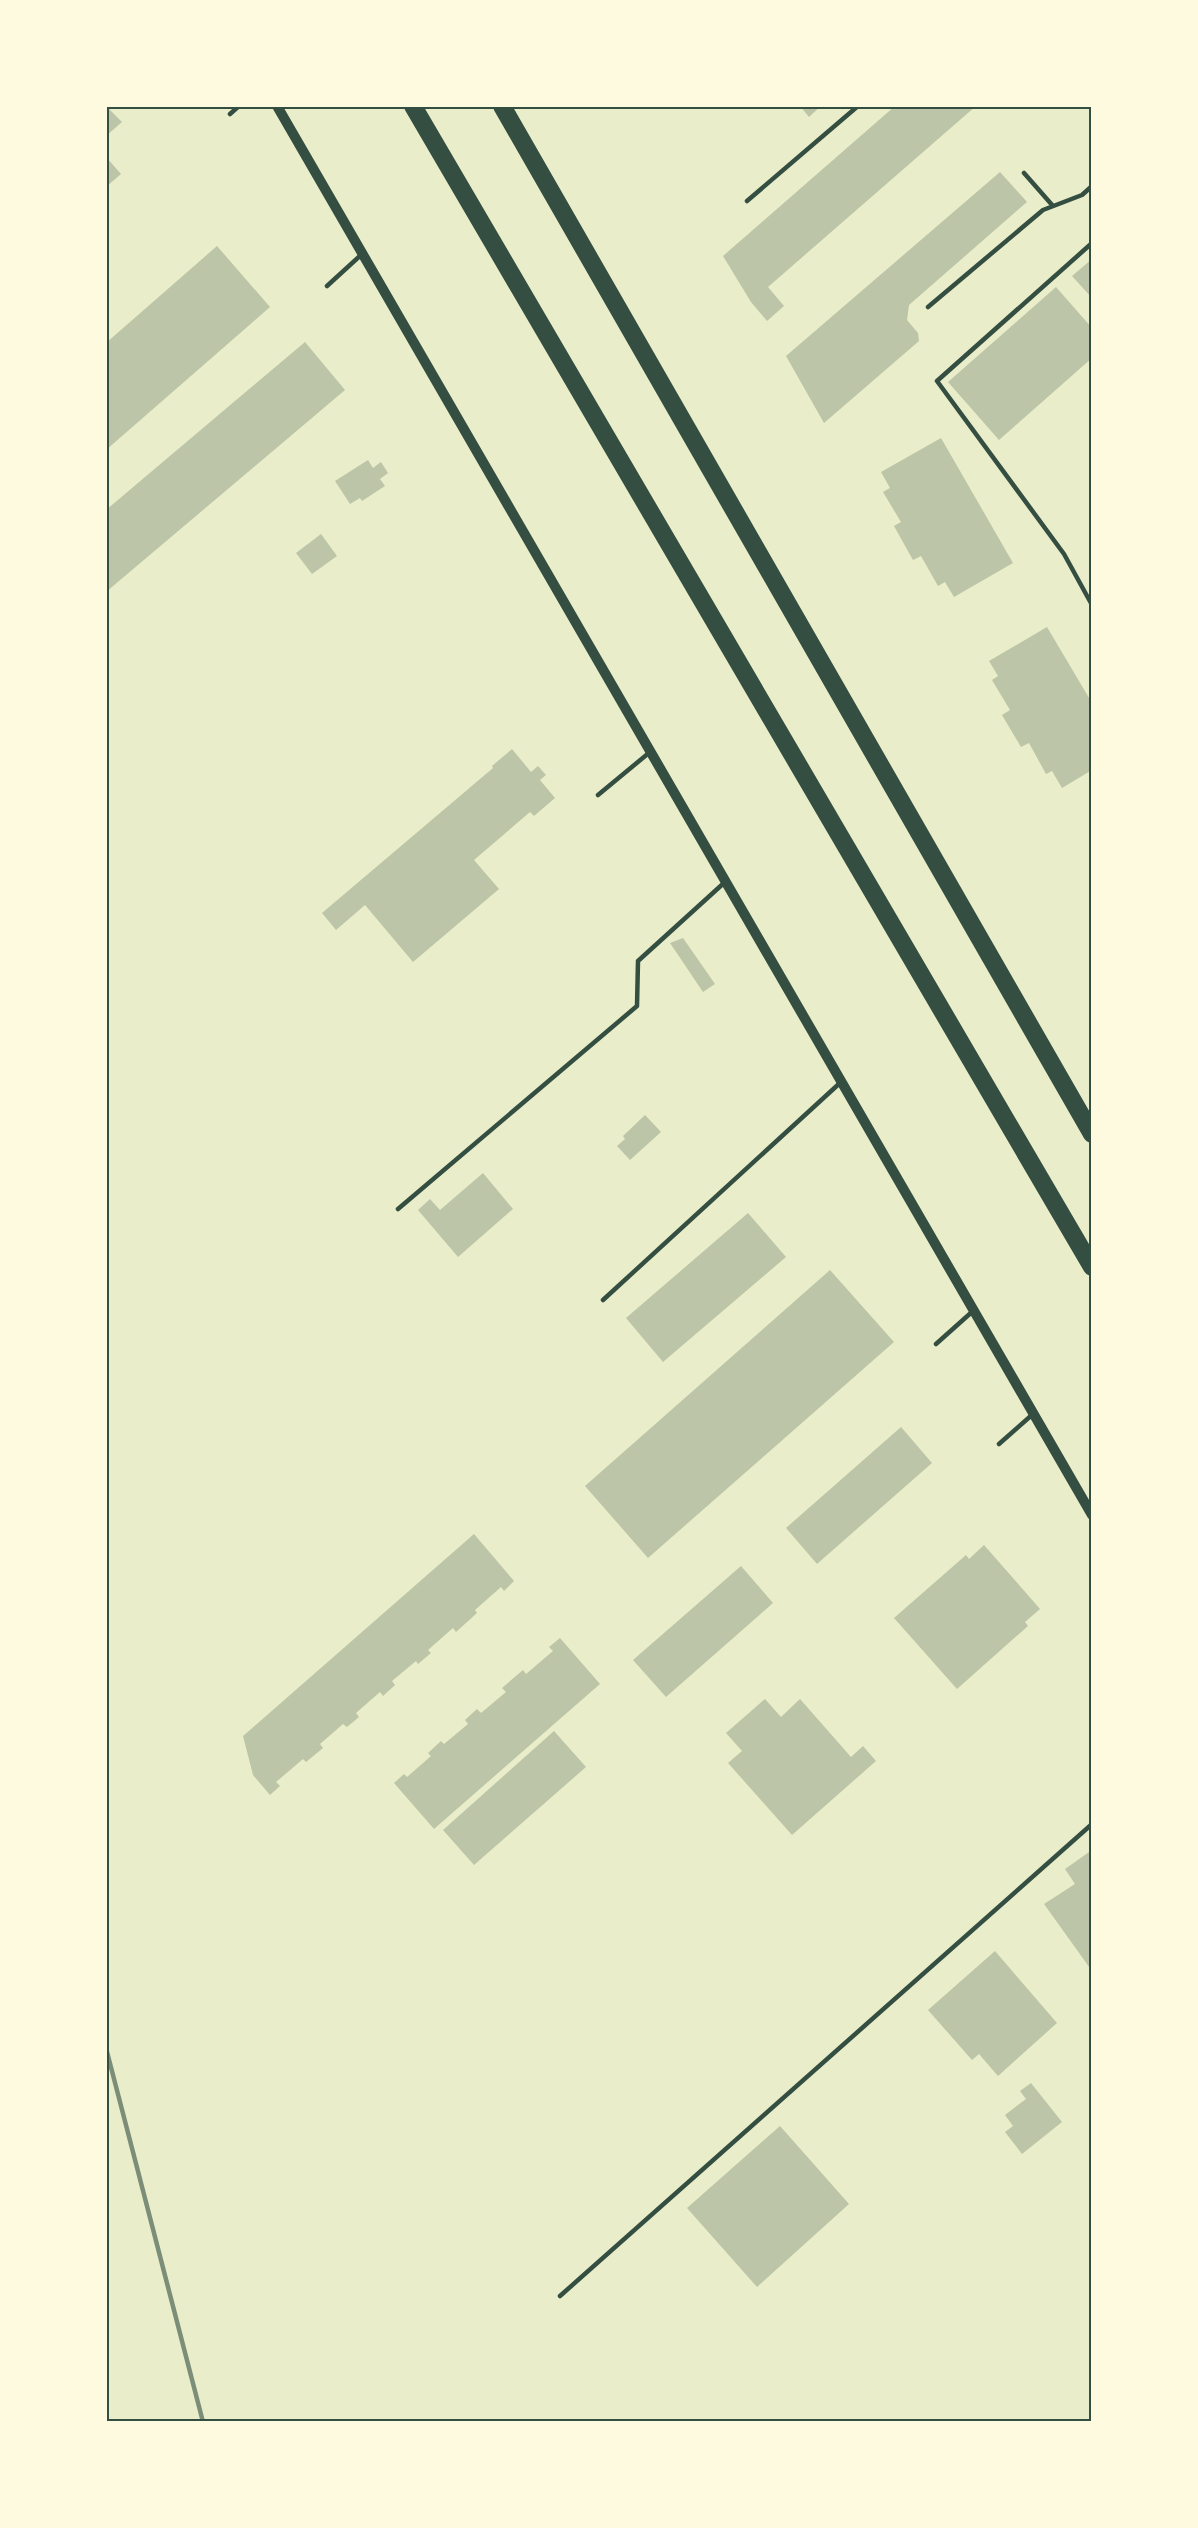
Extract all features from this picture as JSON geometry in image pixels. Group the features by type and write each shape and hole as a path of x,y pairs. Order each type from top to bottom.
{"highway":[{"path":"413,106 1092,1267"},
{"path":"502,106 1092,1134"}],"street":[{"path":"277,106 1092,1515"}],"lane":[{"path":"230,114 239,106"},
{"path":"747,201 858,106"},
{"path":"1024,173 1053,206"},
{"path":"928,306 1043,210 1082,195 1092,186"},
{"path":"1092,243 937,381 1064,554 1092,605"},
{"path":"327,286 362,254"},
{"path":"598,795 650,752"},
{"path":"398,1209 637,1006 638,961 725,882"},
{"path":"603,1300 841,1082"},
{"path":"936,1344 973,1311"},
{"path":"999,1444 1033,1414"},
{"path":"560,2296 1092,1824"}],"building":[{"path":"106,106 122,122 106,136"},
{"path":"800,106 821,106 809,117"},
{"path":"895,106 976,106 768,287 784,306 767,321 751,302 723,256"},
{"path":"106,157 121,174 106,187"},
{"path":"1000,172 1027,202 909,305 907,320 918,333 919,341 824,423 786,356"},
{"path":"217,246 270,307 106,450 106,343"},
{"path":"1092,259 1092,298 1072,276"},
{"path":"1056,287 1092,328 1092,358 999,440 948,382"},
{"path":"305,342 345,390 106,592 106,510"},
{"path":"941,438 1013,563 954,597 945,582 938,586 921,556 913,560 894,526 901,522 883,492 890,488 881,472"},
{"path":"368,460 373,468 381,462 388,473 380,479 385,486 362,501 360,498 350,504 335,481"},
{"path":"321,534 337,556 312,574 296,553"},
{"path":"1047,627 1092,703 1092,770 1062,788 1052,771 1046,774 1029,743 1021,747 1002,715 1010,710 992,680 998,676 989,661"},
{"path":"512,749 531,772 538,766 546,775 540,780 555,798 534,816 530,812 474,860 499,889 413,962 365,905 336,930 322,913 493,768 492,766"},
{"path":"683,938 715,984 703,992 670,943"},
{"path":"645,1115 661,1132 630,1160 617,1146 625,1139 623,1136"},
{"path":"483,1173 513,1209 458,1257 418,1210 430,1199 440,1210"},
{"path":"748,1213 786,1257 663,1362 626,1318"},
{"path":"830,1270 894,1342 648,1558 585,1486"},
{"path":"901,1427 932,1463 817,1564 786,1528"},
{"path":"474,1534 514,1581 504,1591 501,1587 475,1610 477,1613 456,1632 453,1628 428,1650 431,1653 418,1664 416,1661 392,1681 395,1685 383,1696 380,1692 356,1713 359,1717 347,1727 343,1724 320,1744 323,1748 306,1762 303,1759 276,1782 280,1786 270,1795 253,1775 243,1736"},
{"path":"984,1545 1040,1609 1025,1622 1028,1626 957,1689 894,1618 966,1555 969,1559"},
{"path":"741,1566 773,1603 666,1697 633,1660"},
{"path":"560,1638 600,1684 434,1829 394,1783 404,1774 407,1777 431,1756 428,1753 441,1741 444,1744 468,1724 465,1720 477,1709 481,1713 506,1692 502,1688 523,1670 526,1674 553,1651 549,1647"},
{"path":"765,1699 781,1717 800,1699 851,1757 863,1746 876,1761 792,1835 728,1763 742,1751 726,1733"},
{"path":"554,1731 586,1767 474,1865 443,1830"},
{"path":"1092,1850 1092,1971 1044,1904 1075,1884 1065,1869"},
{"path":"995,1951 1057,2023 998,2076 979,2054 972,2060 928,2010"},
{"path":"1031,2083 1062,2122 1022,2154 1005,2132 1013,2126 1005,2115 1026,2099 1020,2091"},
{"path":"780,2126 849,2204 757,2287 687,2208"}],"railway":[{"path":"106,2048 203,2422"}]}
